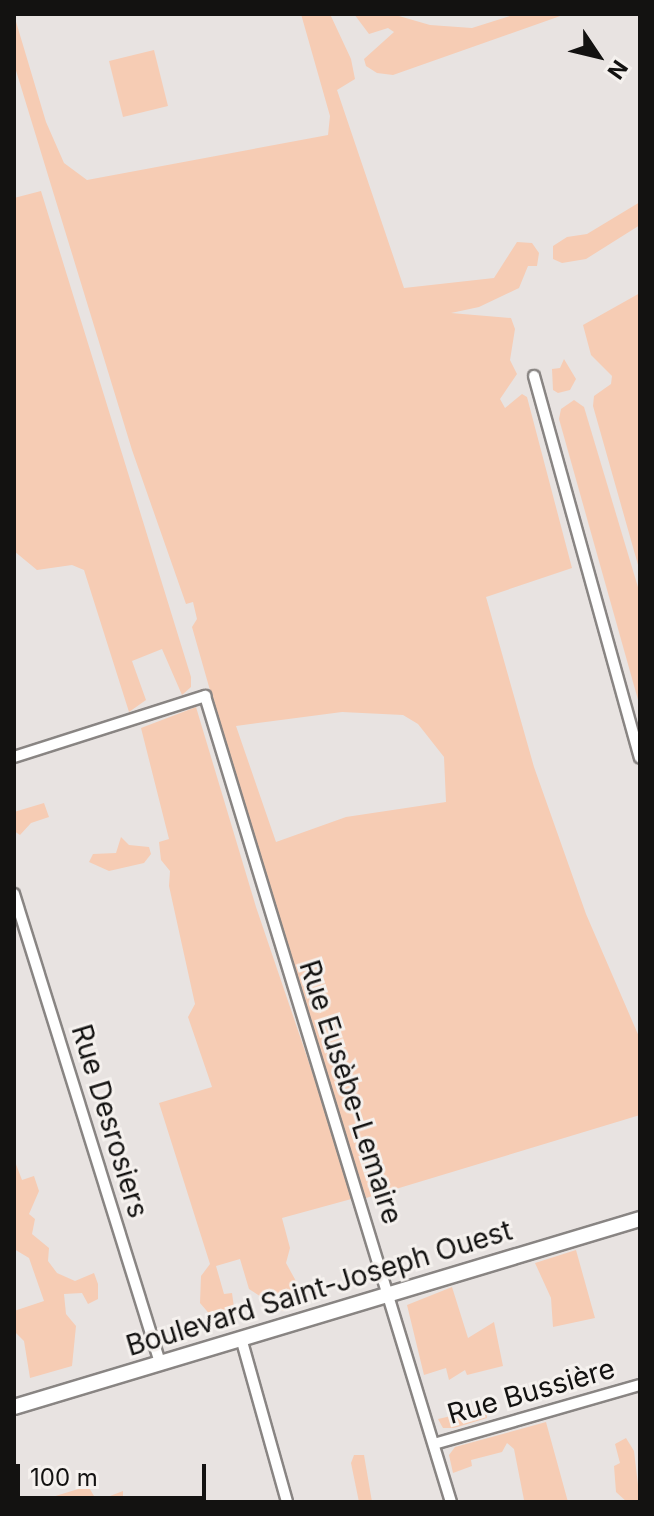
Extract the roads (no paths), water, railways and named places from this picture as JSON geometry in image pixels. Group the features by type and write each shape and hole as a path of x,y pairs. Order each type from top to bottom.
{"street":[{"path":"534,376 640,758"},
{"name":"Rue Eusèbe-Lemaire","path":"14,757 205,696 391,1293 451,1502"},
{"name":"Rue Desrosiers","path":"14,894 160,1362"},
{"name":"Boulevard Saint-Joseph Ouest","path":"14,1407 640,1219"},
{"path":"248,1336 287,1502"},
{"name":"Rue Bussière","path":"434,1444 640,1385"}]}
